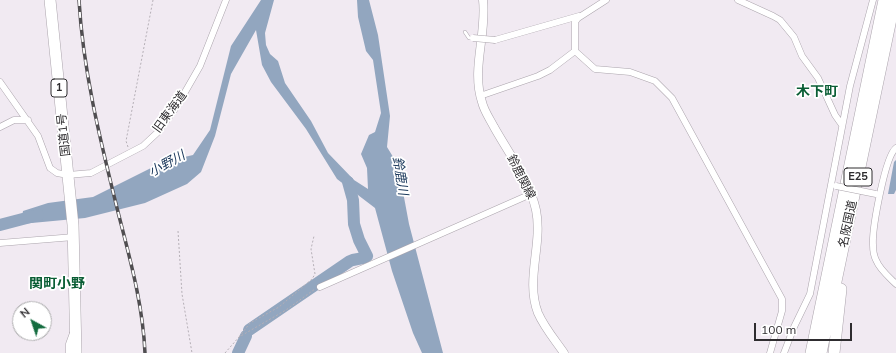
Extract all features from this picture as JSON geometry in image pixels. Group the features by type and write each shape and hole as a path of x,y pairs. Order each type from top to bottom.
{"highway":[{"name":"国道1号","path":"50,0 74,237 76,353"},
{"name":"名阪国道","path":"811,353 884,0"},
{"name":"名阪国道","path":"821,353 895,0"},
{"path":"834,353 847,229"}],"main road":[{"name":"鈴鹿関線","path":"483,0 484,20 478,72 480,96 487,113 531,194 536,212 538,231 533,283 535,303 542,322 564,353"}],"street":[{"name":"旧東海道","path":"69,180 91,173 131,153 143,146 158,132 200,66 226,0"},
{"path":"606,0 578,18 575,22 576,51 595,69 630,72 655,81 672,98 782,299 782,311 770,353"},
{"path":"738,0 780,20 794,37 802,56 818,78 835,115 842,125"},
{"path":"784,353 794,327 810,294 834,186 842,125 855,66 873,0"},
{"path":"472,38 495,40 582,16"},
{"path":"480,96 538,76 550,70 576,51"},
{"path":"0,82 38,136 50,168 69,180"},
{"path":"0,127 14,120 28,120"},
{"path":"896,148 889,157 878,195 873,245 874,255 882,271 896,284"},
{"path":"834,186 878,195"},
{"path":"320,287 531,194"},
{"path":"0,243 74,237"},
{"path":"69,353 69,344 75,328"}],"lane":[{"path":"465,32 469,38 472,38"}],"path":[{"path":"131,153 126,141 153,0"},
{"path":"178,232 182,294 192,353"},
{"path":"225,353 250,322 279,307 312,279 315,274 311,249 314,236"},
{"path":"239,337 286,310 320,287"}],"water":[{"name":"鈴鹿川","path":"261,0 274,0 265,33 266,45 270,54 278,61 285,83 311,121 328,153 354,180 368,189 367,168 361,154 369,135 375,132 381,113 373,60 366,51 358,17 357,0 369,0 378,35 390,116 387,147 398,165 409,224 443,353 422,353 413,333 392,271 375,208 337,179 306,129 271,82 262,65 256,30 231,74 215,136 201,172 187,184 145,203 85,218 21,224 23,211 48,203 93,197 163,162 193,155 210,130 231,46"},
{"path":"896,160 896,190 894,194 888,194 894,162"}],"waterway":[{"path":"249,330 350,261 367,256 359,240 354,224 353,200 348,182"},
{"name":"小野川","path":"0,225 38,215"},
{"path":"238,353 246,336"}],"railway":[{"path":"79,0 84,54 89,81 105,160 139,300 145,353"}],"district":[{"name":"木下町","path":"817,92"},
{"name":"関町小野","path":"57,284"}]}
